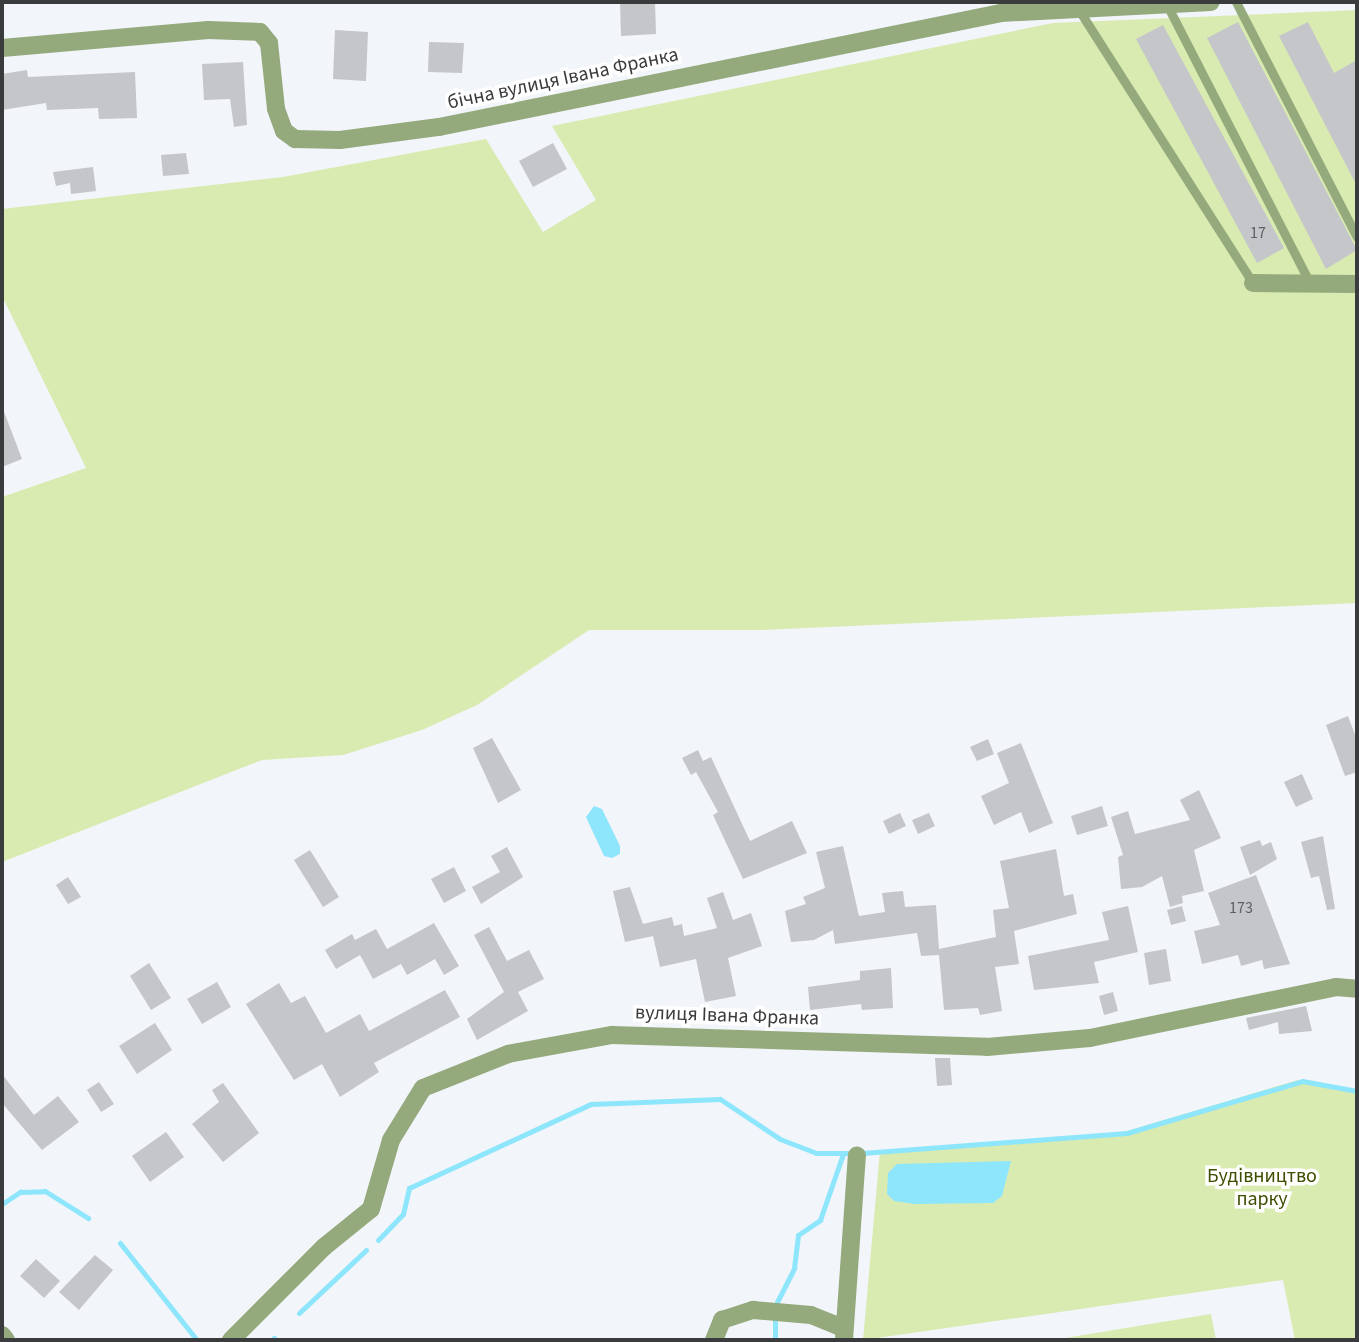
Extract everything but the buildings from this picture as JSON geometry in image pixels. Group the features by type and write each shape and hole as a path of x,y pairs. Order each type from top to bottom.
{"street":[{"name":"бічна вулиця Івана Франка","path":"2,48 208,30 260,32 269,43 276,109 284,131 295,139 340,140 439,127 1001,13 1211,2"},
{"path":"1253,283 1357,284"},
{"name":"вулиця Івана Франка","path":"231,1340 324,1247 371,1209 391,1140 423,1088 508,1054 612,1035 987,1047 1090,1038 1336,987 1357,989"},
{"path":"714,1340 722,1320 753,1310 811,1315 844,1334 857,1155"},
{"path":"2,1335 6,1340"}],"lane":[{"path":"1236,2 1357,237"},
{"path":"1167,4 1310,283"},
{"path":"1077,7 1253,283"}],"green space":[{"path":"1357,10 1357,603 762,630 589,630 477,705 422,730 343,755 262,760 2,862 2,497 86,468 2,296 2,209 283,177 486,139 543,232 596,200 552,126 1053,23"},
{"name":"Будівництво парку","path":"1298,1080 1357,1094 1357,1340 1295,1340 1283,1280 863,1340 880,1151 1124,1132"},
{"path":"1211,1314 1216,1340 1053,1340"}],"water":[{"path":"594,806 602,809 620,846 620,854 612,858 604,856 586,817"},
{"path":"1011,1161 1002,1196 993,1203 915,1204 894,1201 887,1194 888,1173 897,1164"}],"waterway":[{"path":"862,1153 1127,1133 1302,1081 1357,1091"},
{"path":"378,1240 403,1214 409,1188 591,1104 720,1099 780,1139 816,1153 852,1153"},
{"path":"777,1302 794,1268 798,1235 820,1220 843,1154"},
{"path":"2,1204 20,1192 45,1191 88,1218"},
{"path":"120,1243 197,1340"},
{"path":"299,1313 366,1250"},
{"path":"775,1318 775,1340"}]}
